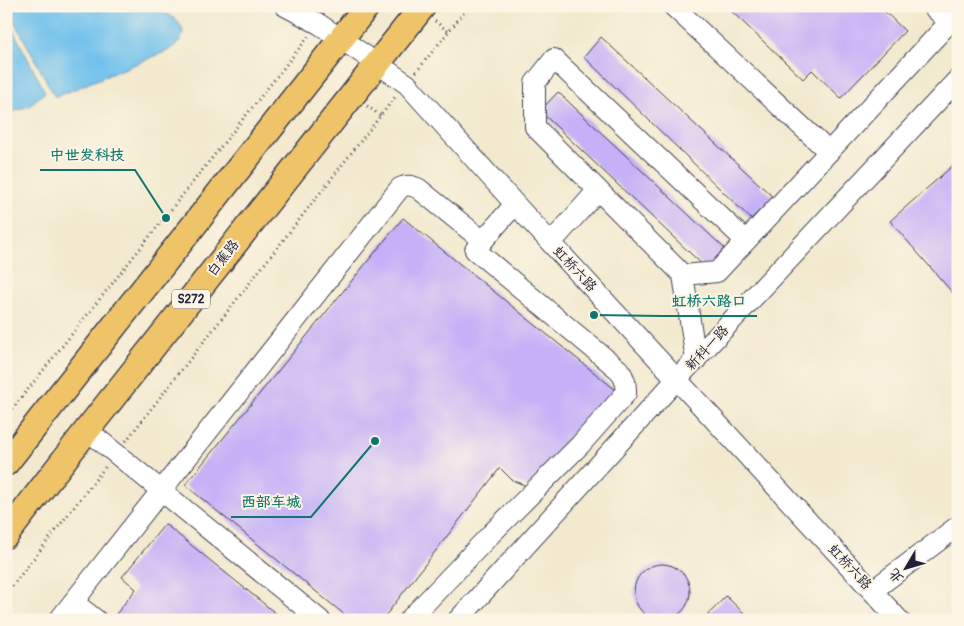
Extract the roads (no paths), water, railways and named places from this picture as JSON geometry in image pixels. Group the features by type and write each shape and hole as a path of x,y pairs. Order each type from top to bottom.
{"main road":[{"path":"6,463 367,6"},
{"name":"白蕉路","path":"6,535 423,6"}],"street":[{"name":"虹桥六路","path":"286,6 319,24 407,84 515,204 899,620"},
{"path":"673,6 829,152"},
{"path":"683,275 717,272 954,18 932,6"},
{"path":"696,360 683,275 535,126 535,83 554,59 746,241"},
{"name":"新科一路","path":"458,620 677,379 958,79"},
{"path":"59,620 400,188 406,185 419,189 483,241"},
{"path":"551,243 598,190"},
{"path":"409,620 580,445 626,393 624,377 619,370 475,250 515,204"},
{"path":"87,430 320,620"},
{"path":"872,590 958,526"},
{"path":"73,602 96,620"}],"water":[{"path":"6,6 154,6 170,15 181,26 183,32 182,38 177,44 167,51 55,97"},
{"path":"6,16 45,92 29,106 6,114"}],"place":[{"name":"中世发科技","path":"166,218"},
{"name":"虹桥六路口","path":"594,315"},
{"name":"西部车城","path":"375,441"}]}
